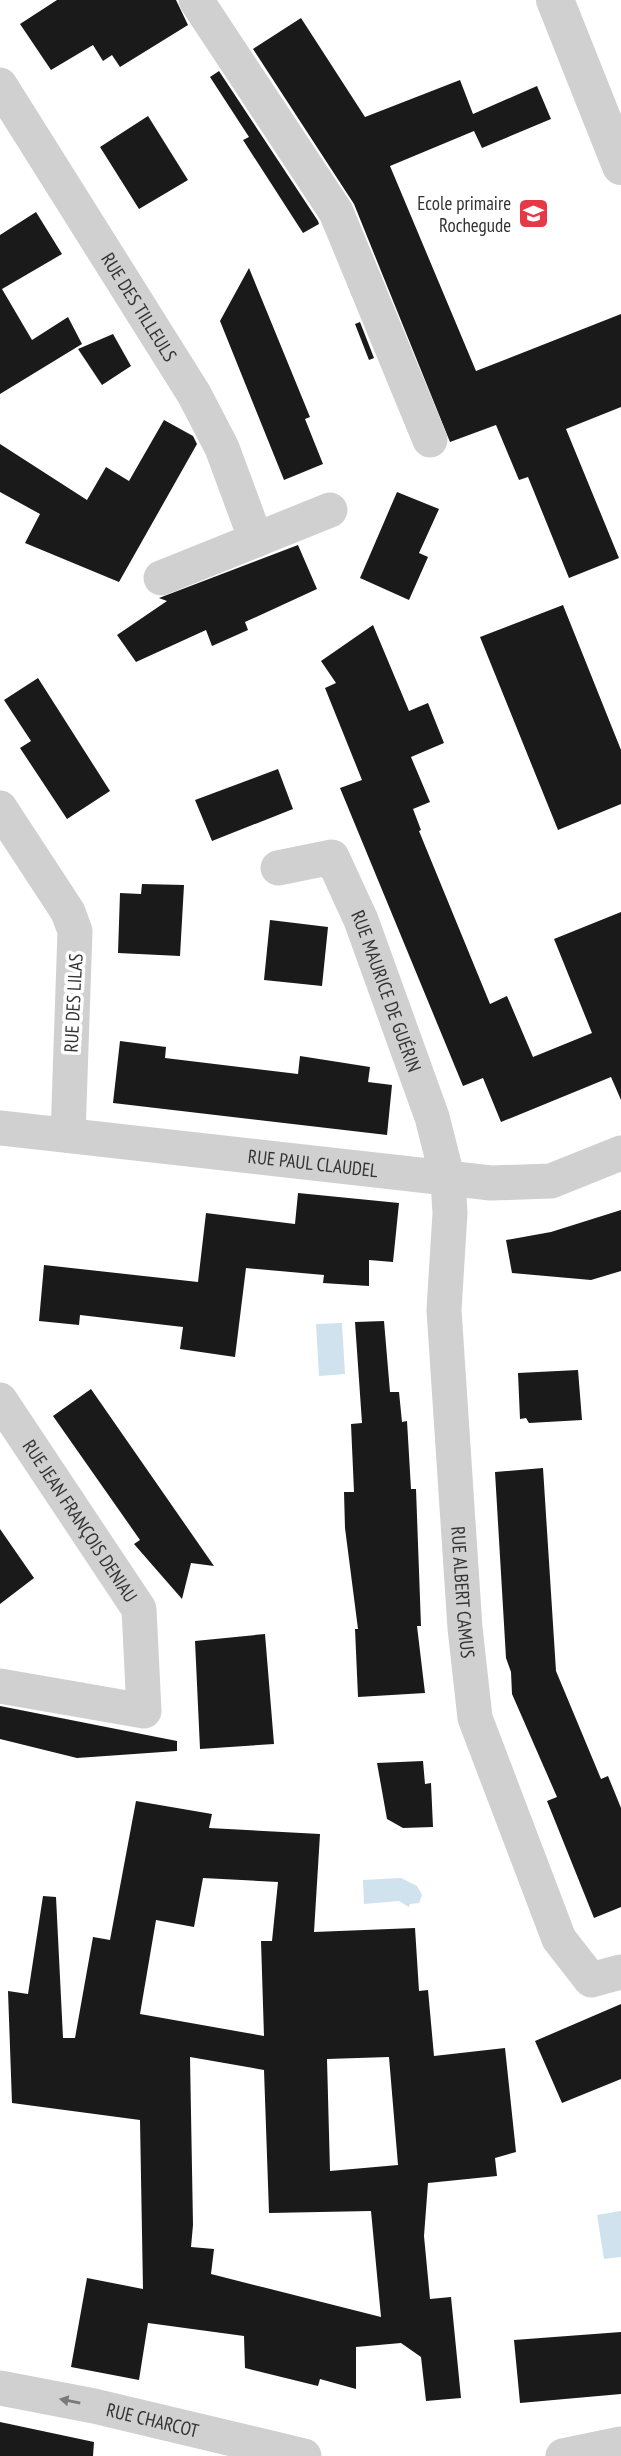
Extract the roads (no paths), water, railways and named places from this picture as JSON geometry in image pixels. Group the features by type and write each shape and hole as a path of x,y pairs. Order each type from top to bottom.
{"street":[{"path":"196,0 336,212 430,440"},
{"path":"555,0 621,166"},
{"name":"RUE DES TILLEULS","path":"0,85 194,394 222,448 256,540"},
{"path":"161,578 330,510"},
{"name":"RUE DES LILAS","path":"0,808 68,912 75,931 68,1135"},
{"name":"RUE MAURICE DE GUÉRIN","path":"278,868 332,857 361,920 413,1064 432,1117 448,1180"},
{"name":"RUE PAUL CLAUDEL","path":"0,1128 448,1180 551,1181 621,1153"},
{"name":"RUE ALBERT CAMUS","path":"448,1180 450,1213 444,1310 465,1628 475,1718 559,1938 606,1976"},
{"name":"RUE JEAN FRANÇOIS DENIAU","path":"0,1399 139,1609 144,1711 0,1686"},
{"name":"RUE CHARCOT","path":"0,2388 94,2406 304,2456"},
{"path":"564,2456 621,2444"}],"water":[{"path":"342,1323 345,1374 319,1376 316,1324"},
{"path":"401,1878 417,1886 422,1895 419,1903 410,1904 409,1907 399,1901 364,1904 363,1880"},
{"path":"621,2211 621,2257 604,2259 597,2215"}],"place":[{"name":"Ecole primaire Rochegude","path":"534,214"}]}
